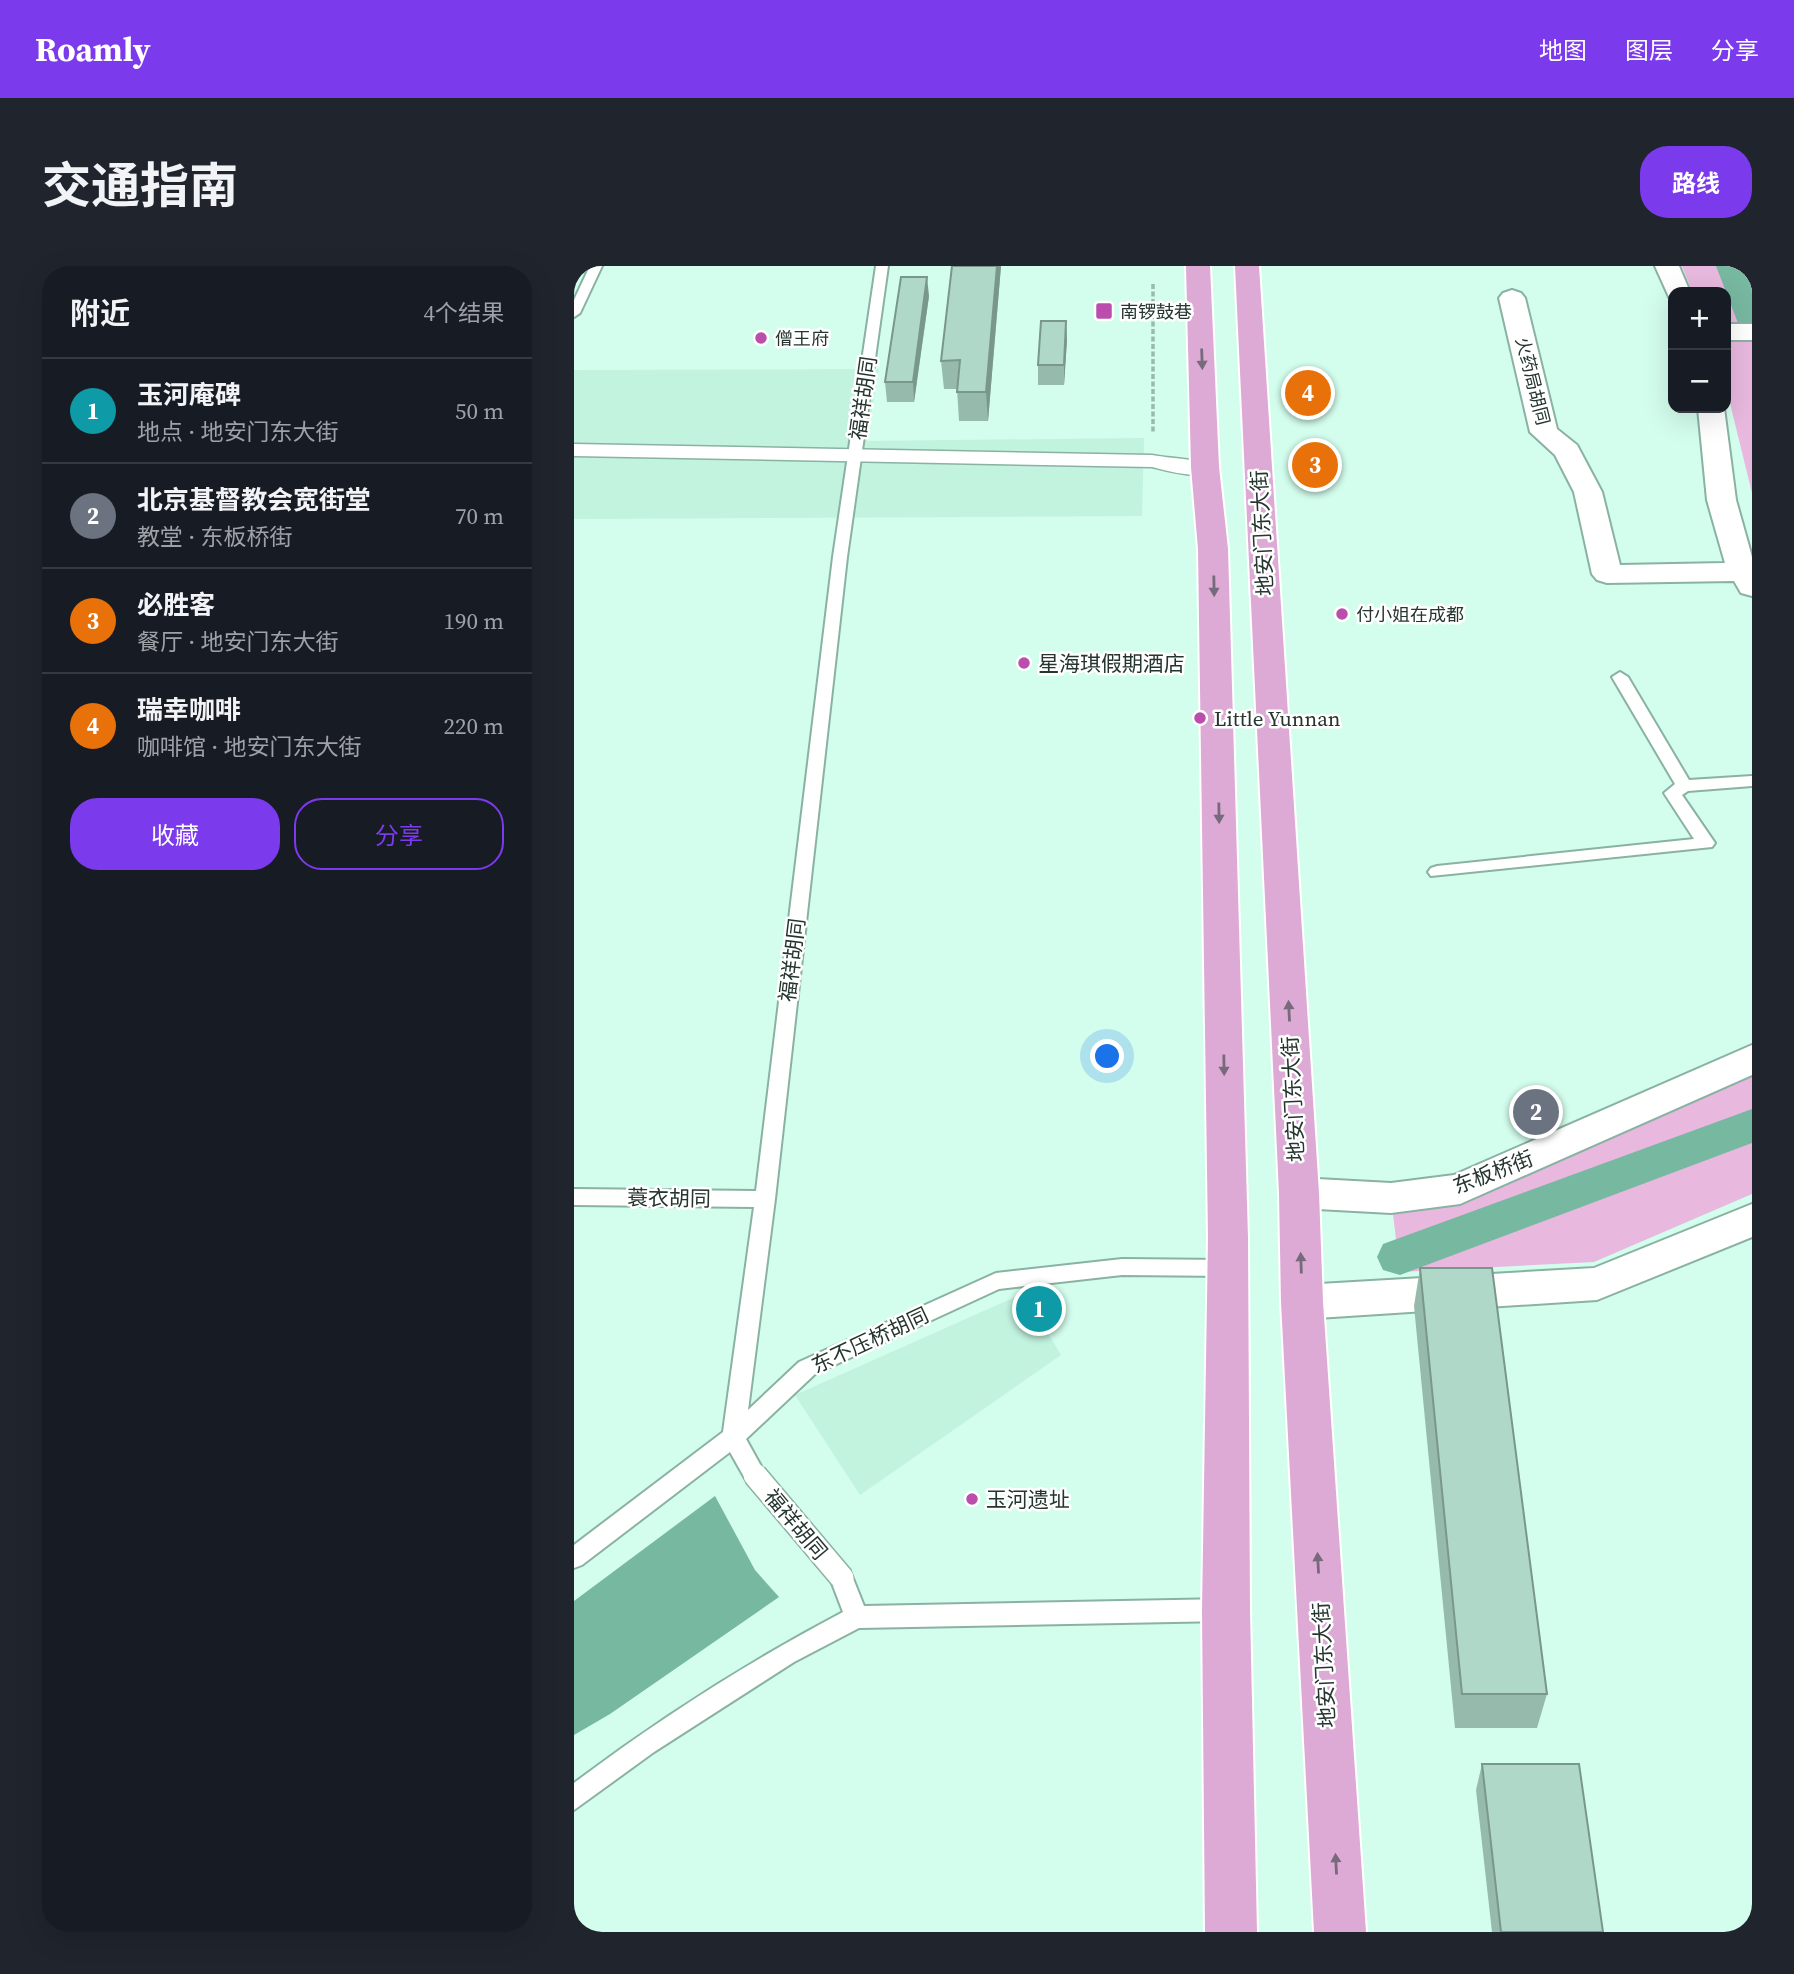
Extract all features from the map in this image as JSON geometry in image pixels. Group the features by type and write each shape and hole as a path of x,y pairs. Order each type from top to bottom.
{"main road":[{"path":"1198,266 1205,467 1213,549 1227,1268 1226,1610 1231,1932"},
{"name":"地安门东大街","path":"1247,266 1299,1194 1302,1302 1340,1932"}],"street":[{"path":"1667,266 1676,287"},
{"name":"火药局胡同","path":"1512,298 1545,432 1567,451 1588,492 1607,575 1747,580"},
{"path":"1731,332 1752,332"},
{"path":"1711,413 1717,487 1747,580"},
{"path":"574,450 1152,461 1177,467 1205,467"},
{"name":"东板桥街","path":"1299,1194 1391,1198 1460,1189 1752,1059"},
{"path":"1302,1302 1597,1284 1752,1220"}],"lane":[{"path":"574,313 596,266"},
{"name":"福祥胡同","path":"856,1616 842,1578 755,1475 733,1437 765,1199 855,457 882,266"},
{"path":"1620,677 1684,786"},
{"path":"1437,872 1706,843 1672,793 1684,786 1752,781"},
{"name":"蓑衣胡同","path":"574,1197 765,1199"},
{"name":"东不压桥胡同","path":"574,1558 733,1437 807,1368 996,1281 1122,1267 1227,1268"},
{"path":"574,1798 645,1744 786,1654 856,1616 1226,1610"}],"path":[{"path":"1152,461 1153,284"}],"shaded area":[{"path":"1682,266 1745,266 1752,281 1752,493 1731,407 1731,287 1690,287"},
{"path":"879,369 867,441 1144,438 1142,516 574,519 574,370"},
{"path":"1752,1073 1752,1194 1594,1262 1400,1272 1392,1206"},
{"path":"1024,1293 1061,1355 860,1495 795,1395"},
{"path":"715,1496 755,1570 779,1597 610,1714 574,1735 574,1601"}],"building":[{"path":"952,266 997,266 986,392 957,392 960,360 941,361"},
{"path":"901,277 927,277 913,382 885,382"},
{"path":"1041,321 1066,321 1064,365 1038,365"},
{"path":"1420,1268 1492,1268 1547,1694 1462,1694"},
{"path":"1482,1764 1579,1764 1603,1932 1501,1932"}],"waterway":[{"path":"1730,266 1752,323"},
{"path":"1400,1257 1752,1125"}],"place":[{"name":"南锣鼓巷","path":"1104,311"},
{"name":"僧王府","path":"761,338"},
{"name":"瑞幸咖啡","path":"1308,393"},
{"name":"必胜客","path":"1315,465"},
{"name":"付小姐在成都","path":"1342,614"},
{"name":"星海琪假期酒店","path":"1024,663"},
{"name":"Little Yunnan","path":"1200,718"},
{"name":"北京基督教会宽街堂","path":"1536,1112"},
{"name":"玉河庵碑","path":"1039,1309"},
{"name":"玉河遗址","path":"972,1499"}]}
